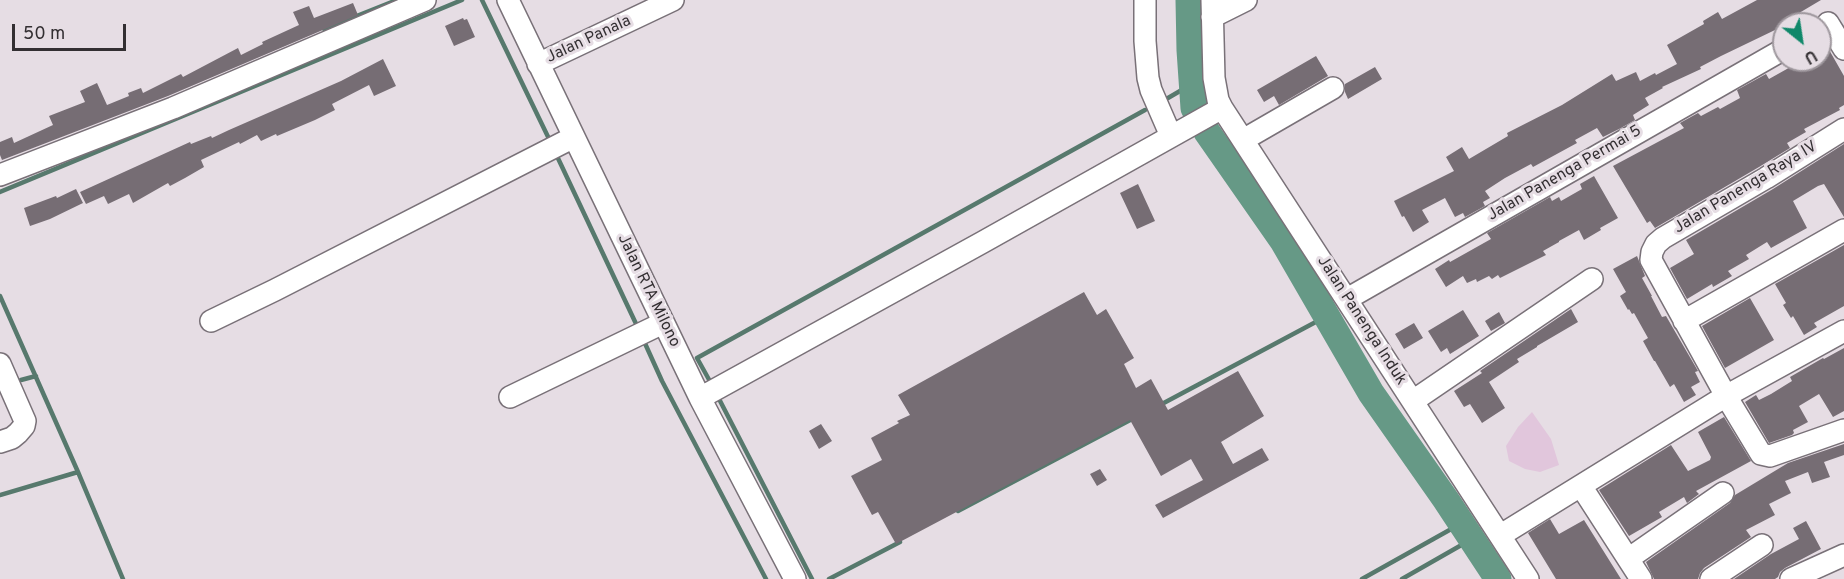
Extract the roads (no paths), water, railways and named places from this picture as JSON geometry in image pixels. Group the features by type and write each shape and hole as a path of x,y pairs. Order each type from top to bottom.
{"street":[{"path":"0,175 173,108 425,0"},
{"name":"Jalan RTA Milono","path":"508,0 663,324 795,579"},
{"name":"Jalan Panala","path":"538,64 674,0"},
{"path":"1145,0 1145,41 1150,90 1171,136"},
{"path":"1212,9 1246,0"},
{"name":"Jalan Panenga Induk","path":"1212,9 1217,110 1243,140 1528,579"},
{"path":"1832,24 1844,49"},
{"name":"Jalan Panenga Permai 5","path":"1347,299 1772,56"},
{"path":"1243,140 1333,88"},
{"path":"700,398 963,254 1217,110"},
{"name":"Jalan Panenga Raya IV","path":"1684,321 1651,260 1656,244 1672,232 1766,178 1844,129"},
{"path":"210,321 574,137"},
{"path":"1844,230 1684,321 1761,454 1770,456 1844,430"},
{"path":"1413,401 1592,279"},
{"path":"510,397 663,324"},
{"path":"1500,535 1726,396 1844,331"},
{"path":"0,364 25,421 18,434 0,442"},
{"path":"1581,486 1641,579"},
{"path":"1628,558 1723,493"},
{"path":"1711,579 1762,546"},
{"path":"1791,579 1844,555"}],"waterway":[{"path":"324,29 397,0"},
{"path":"0,192 462,0"},
{"path":"482,0 551,143"},
{"path":"1189,0 1194,108 1207,132 1283,241 1371,393 1498,579"},
{"path":"1168,98 1192,84"},
{"path":"712,385 697,358 1145,110"},
{"path":"1207,132 1297,248 1361,359 1424,461 1506,579"},
{"path":"556,154 638,328"},
{"path":"0,296 123,579"},
{"path":"1160,405 1327,316"},
{"path":"643,339 662,381 766,579"},
{"path":"21,380 36,376"},
{"path":"717,395 812,579"},
{"path":"958,511 1134,418"},
{"path":"0,495 78,472"},
{"path":"1362,579 1462,523"},
{"path":"1402,579 1472,539"},
{"path":"829,579 900,542"}]}
